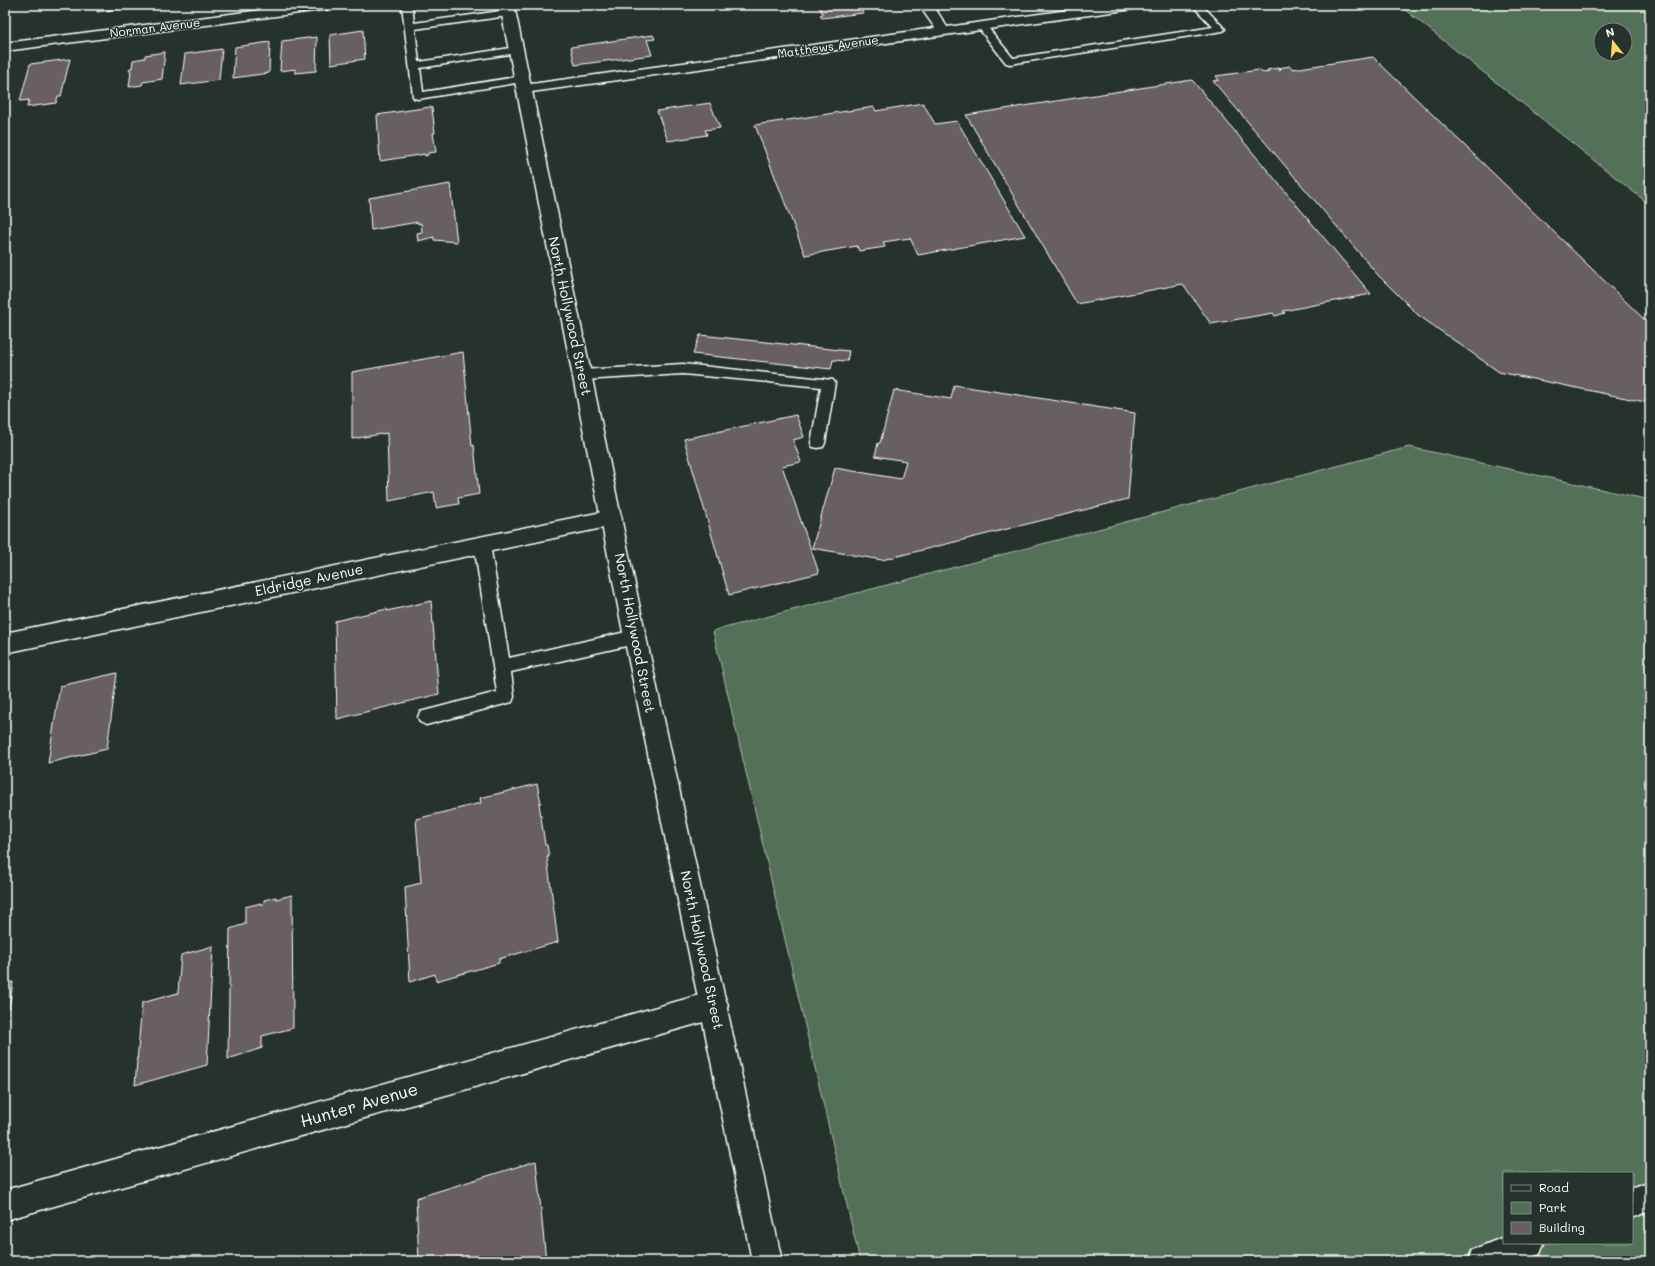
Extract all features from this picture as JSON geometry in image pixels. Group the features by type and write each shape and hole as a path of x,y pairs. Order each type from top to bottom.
{"street":[{"name":"Norman Avenue","path":"5,47 330,5"},
{"path":"926,5 944,32"},
{"name":"Matthews Avenue","path":"523,84 944,32 1133,5"},
{"name":"North Hollywood Street","path":"507,9 612,518 635,637 767,1261"},
{"name":"Eldridge Avenue","path":"5,643 612,518"},
{"name":"Hunter Avenue","path":"5,1206 714,1005"},
{"path":"1633,1203 1650,1196"},
{"path":"1483,1261 1526,1244"}],"lane":[{"path":"406,5 418,96 523,84"},
{"path":"982,26 1010,61 1220,29 1197,5"},
{"path":"410,27 507,9"},
{"path":"415,66 516,50"},
{"path":"582,375 683,369 828,383 818,443"},
{"path":"426,717 506,697 482,545"},
{"path":"502,667 635,637"}],"green space":[{"path":"1399,5 1650,5 1650,205"},
{"path":"1409,447 1650,500 1650,1261 860,1261 713,631"}],"building":[{"path":"98,5 133,5 133,7 97,12"},
{"path":"826,5 868,5 870,7 861,9 863,13 822,18 820,15 823,14 819,7 827,6"},
{"path":"363,30 365,59 331,64 330,35"},
{"path":"653,35 655,39 647,40 652,55 575,65 571,47"},
{"path":"317,37 316,71 295,73 295,69 280,71 282,41"},
{"path":"270,42 269,73 233,78 235,47"},
{"path":"222,49 219,80 181,85 185,54"},
{"path":"165,52 162,79 143,82 142,85 129,87 131,71 129,71 130,68 132,68 133,60 145,58 145,55"},
{"path":"1373,57 1650,325 1650,403 1499,372 1418,315 1378,275 1213,81 1219,80 1216,76 1259,70 1263,73 1269,72 1267,70 1278,68 1280,71 1281,70 1279,68 1290,66 1293,69"},
{"path":"70,59 61,96 58,96 56,103 27,107 29,100 20,101 30,64"},
{"path":"1192,80 1371,294 1283,311 1285,313 1275,316 1273,313 1211,324 1183,284 1077,304 966,115"},
{"path":"710,103 720,128 705,130 707,135 668,141 657,111"},
{"path":"923,103 935,124 957,121 1025,236 918,255 910,238 883,242 885,247 859,251 857,246 805,255 755,125 874,107 876,111"},
{"path":"430,107 432,108 435,133 433,133 436,152 428,153 428,155 425,156 425,154 380,161 377,115"},
{"path":"450,184 457,242 434,240 434,237 418,241 417,233 422,232 421,223 418,224 418,222 371,230 369,198"},
{"path":"700,335 849,351 847,361 833,360 831,369 693,354"},
{"path":"463,352 472,446 474,445 479,494 458,498 459,504 436,508 434,492 389,501 387,433 352,439 352,372"},
{"path":"954,385 1135,413 1128,499 882,560 812,548 835,468 901,479 906,461 875,456 878,443 880,443 894,390 951,399"},
{"path":"796,415 804,437 793,440 801,462 782,466 819,573 729,595 684,439"},
{"path":"431,601 439,694 337,719 335,621"},
{"path":"117,673 107,749 48,763 60,686"},
{"path":"537,784 541,803 539,803 545,845 547,845 549,857 547,857 558,942 499,959 499,963 436,981 435,974 410,982 405,887 421,883 416,819 481,803 480,798"},
{"path":"292,895 293,1028 262,1036 262,1048 228,1059 230,929 245,924 245,907 261,903 261,905 264,904 264,900"},
{"path":"213,946 207,1065 135,1085 142,1003 178,993 181,955"},
{"path":"13,982 5,1036 5,984"},
{"path":"536,1161 546,1261 419,1261 416,1198"}]}
